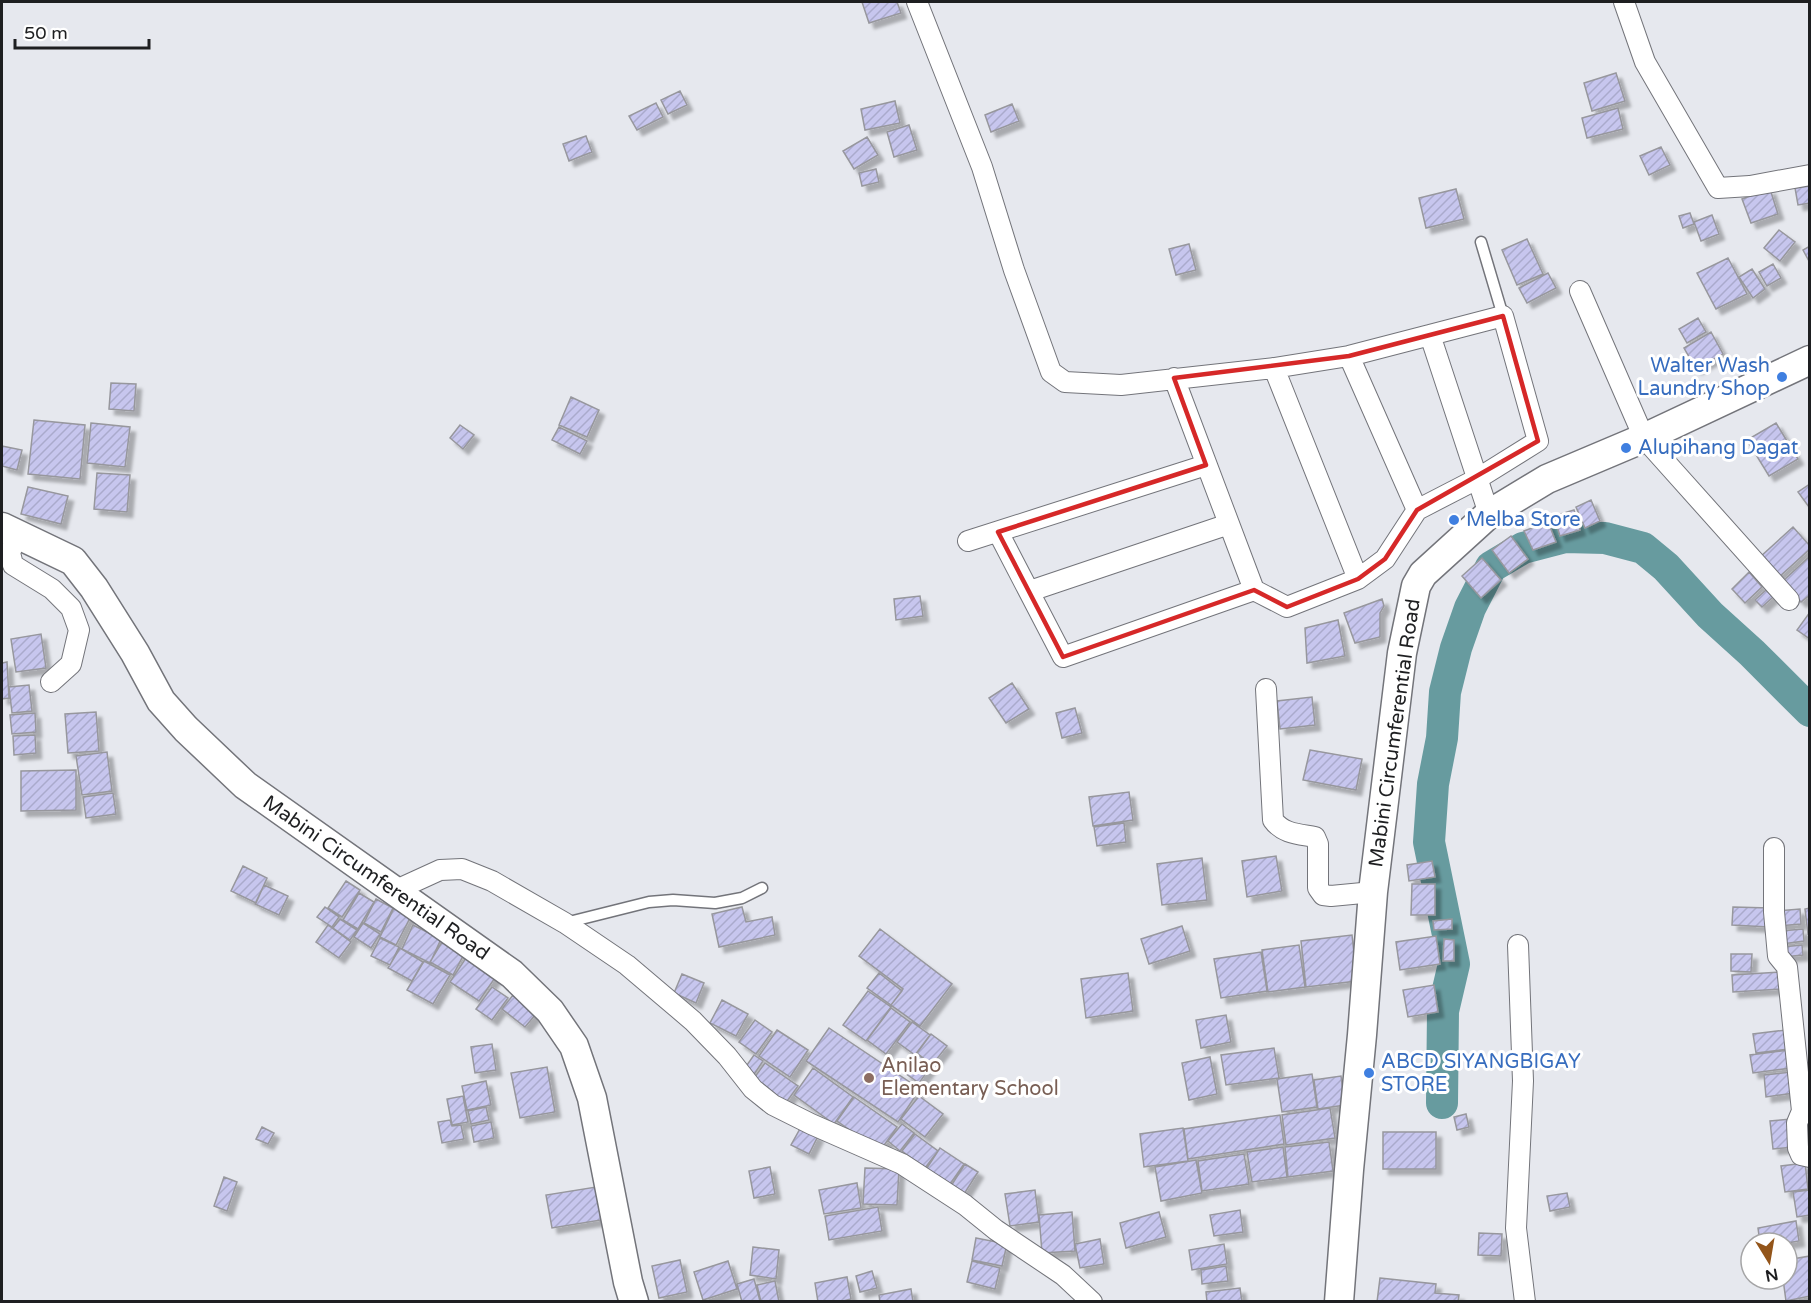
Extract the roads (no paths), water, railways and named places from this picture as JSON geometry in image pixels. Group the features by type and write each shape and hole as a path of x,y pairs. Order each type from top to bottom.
{"main road":[{"name":"Mabini Circumferential Road","path":"1339,1302 1372,892 1402,653 1416,586 1423,574 1489,514 1547,479 1644,438 1809,360"},
{"name":"Mabini Circumferential Road","path":"9,531 73,561 94,588 135,653 161,701 186,729 246,785 512,974 550,1011 574,1046 592,1098 623,1259 634,1302"}],"street":[{"path":"917,2 982,166 1014,270 1052,372 1065,382 1121,385 1174,378 1274,368 1349,356 1503,316 1538,441 1477,479 1417,510 1385,559 1358,579 1287,607 1254,590 1174,378"},
{"path":"1624,2 1645,62 1718,188 1750,186 1809,175"},
{"path":"1580,291 1644,438 1789,600"},
{"path":"1430,335 1489,514"},
{"path":"1349,356 1417,510"},
{"path":"1274,368 1358,579"},
{"path":"968,541 1206,465"},
{"path":"1030,591 1229,524"},
{"path":"9,531 13,565 52,589 71,608 79,630 71,664 51,682"},
{"path":"998,532 1064,657 1254,590"},
{"path":"1266,689 1273,820 1285,832 1315,837 1318,844 1318,888 1323,895 1372,892"},
{"path":"1774,848 1774,912 1778,956 1787,967 1802,1111 1797,1123 1798,1148 1801,1155 1809,1157"},
{"path":"394,891 440,870 462,869 492,881 565,923 627,965 693,1021 727,1056 753,1089 773,1105 902,1164 1063,1275 1092,1302"},
{"path":"1518,945 1523,1081 1516,1228 1525,1302"}],"lane":[{"path":"1481,242 1503,316"},
{"path":"565,923 649,903 673,900 715,903 742,898 762,888"}],"waterway":[{"path":"1442,1103 1443,1011 1454,964 1429,842 1433,784 1442,738 1445,692 1456,648 1470,608 1491,567 1523,548 1565,537 1605,538 1643,548 1666,567 1710,615 1810,711"}],"place":[{"name":"Walter Wash Laundry Shop","path":"1782,377"},
{"name":"Alupihang Dagat","path":"1626,448"},
{"name":"Melba Store","path":"1454,520"},
{"name":"ABCD SIYANGBIGAY STORE","path":"1369,1073"},
{"name":"Anilao Elementary School","path":"869,1078"}]}
